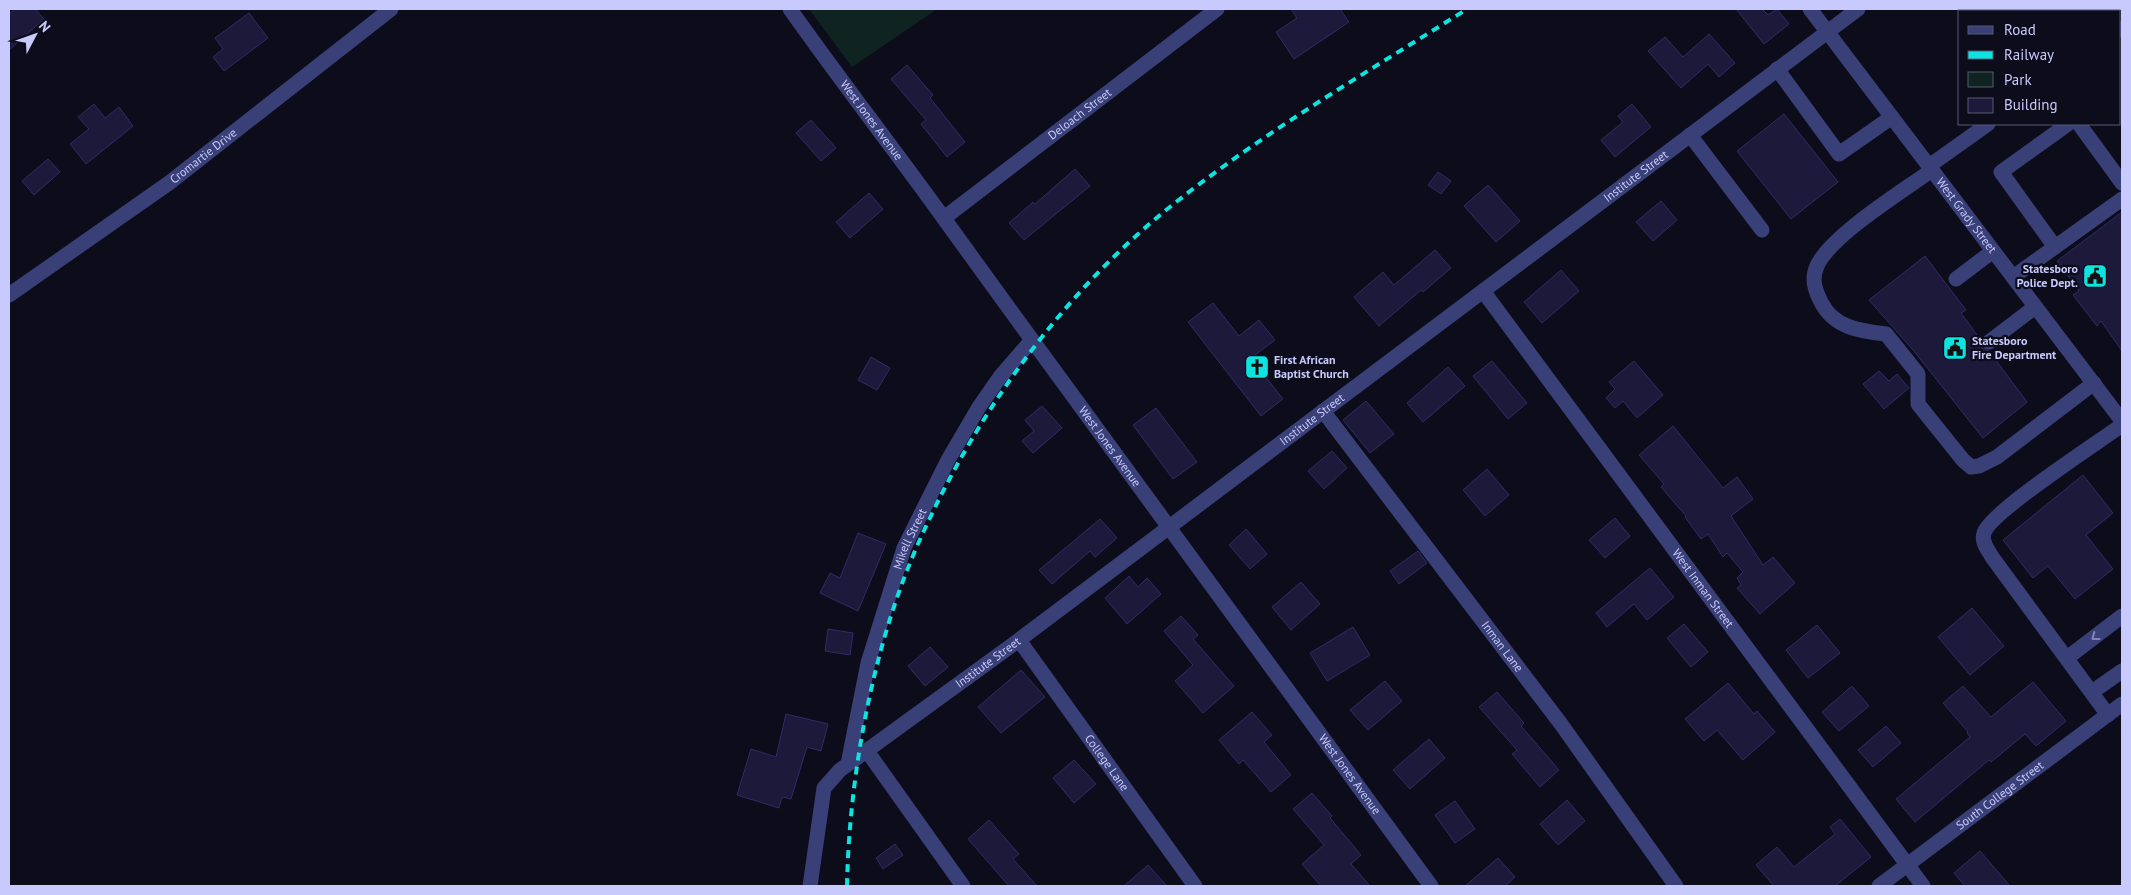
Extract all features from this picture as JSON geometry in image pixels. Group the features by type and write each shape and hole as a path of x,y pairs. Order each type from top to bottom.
{"street":[{"name":"Cromartie Drive","path":"9,295 169,183 391,9"},
{"name":"West Jones Avenue","path":"790,9 840,80 944,218 1031,341 1169,525 1431,886"},
{"name":"Deloach Street","path":"944,218 1216,9"},
{"name":"West Grady Street","path":"1810,9 2094,383 2117,403 2122,421"},
{"name":"Institute Street","path":"810,886 824,788 848,764 1018,640 1858,9"},
{"path":"1777,69 1839,154 1892,117"},
{"path":"1987,125 1861,221 1827,250 1816,266 1813,286 1824,308 1841,324 1856,331 1886,334 1918,374 1918,404 1963,460 1971,466 1979,466 1997,456 2094,383"},
{"path":"2055,247 2001,172 2067,125"},
{"path":"2080,125 2122,183"},
{"path":"1690,135 1762,230"},
{"path":"2013,277 2122,199"},
{"path":"1956,279 1993,251"},
{"name":"West Inman Street","path":"1483,291 1923,886"},
{"path":"1989,342 2035,307"},
{"name":"Mikell Street","path":"848,764 868,663 904,548 948,460 979,407 1000,377 1031,341"},
{"name":"Inman Lane","path":"1322,411 1562,724 1676,886"},
{"path":"2108,714 1992,558 1984,542 1984,533 1990,523 2010,505 2122,425"},
{"path":"2067,658 2122,616"},
{"name":"College Lane","path":"1018,640 1195,886"},
{"path":"2092,692 2122,671"},
{"name":"South College Street","path":"1879,886 2122,704"},
{"path":"866,751 964,886"}],"green space":[{"path":"809,9 937,9 852,67"}],"building":[{"path":"15,9 35,9 44,19 9,50 9,14"},
{"path":"1291,9 1340,9 1349,22 1294,59 1276,32 1297,18"},
{"path":"1736,9 1762,9 1768,15 1777,9 1789,24 1764,44"},
{"path":"249,13 268,38 224,71 213,57 223,49 215,38"},
{"path":"1709,34 1735,63 1719,77 1708,64 1681,88 1648,51 1665,37 1683,57"},
{"path":"907,65 933,95 930,98 965,142 947,157 921,124 926,120 891,79"},
{"path":"94,104 105,118 119,107 133,126 86,164 70,144 89,129 78,117"},
{"path":"1632,104 1651,127 1615,157 1601,140 1623,122 1618,116"},
{"path":"1784,114 1838,182 1791,219 1737,151"},
{"path":"811,120 836,148 821,161 796,133"},
{"path":"48,159 60,172 34,195 22,181"},
{"path":"1075,169 1090,186 1024,240 1009,223 1033,202 1035,204"},
{"path":"1438,172 1451,181 1441,194 1428,185"},
{"path":"1488,185 1520,221 1496,242 1464,206"},
{"path":"869,193 883,209 850,238 836,222"},
{"path":"1661,201 1677,220 1653,241 1636,222"},
{"name":"Statesboro Police Dept.","path":"2122,212 2122,351 2101,321 2097,326 2073,295 2079,291 2057,261"},
{"path":"1435,250 1451,268 1423,292 1421,290 1379,326 1354,297 1383,272 1394,285"},
{"name":"Statesboro Fire Department","path":"1925,256 1966,310 1961,313 1980,339 1981,347 1989,351 2027,402 1983,438 1913,350 1869,300"},
{"path":"1561,270 1579,291 1542,323 1524,302"},
{"path":"1213,303 1239,336 1259,320 1275,340 1251,358 1283,399 1261,416 1188,322"},
{"path":"871,357 890,368 877,390 858,380"},
{"path":"1492,361 1527,403 1508,419 1473,376"},
{"path":"1634,361 1663,395 1637,418 1623,401 1615,408 1606,398 1615,389 1609,382"},
{"path":"1448,367 1465,386 1423,422 1407,403"},
{"path":"1879,371 1889,381 1897,374 1909,388 1884,409 1863,384"},
{"path":"1366,401 1394,434 1370,453 1343,420"},
{"path":"1042,406 1062,428 1033,453 1022,441 1034,431 1025,420"},
{"path":"1156,408 1197,462 1173,479 1133,425"},
{"path":"1673,426 1723,488 1737,477 1753,499 1731,516 1763,565 1773,557 1795,583 1760,614 1737,588 1741,585 1737,578 1743,572 1727,553 1723,557 1708,534 1701,539 1686,516 1661,487 1664,484 1639,455"},
{"path":"1332,451 1347,468 1324,489 1308,471"},
{"path":"1487,469 1509,495 1485,516 1463,490"},
{"path":"2083,475 2113,513 2086,535 2113,569 2075,599 2048,566 2033,578 2003,540"},
{"path":"1615,518 1630,536 1605,558 1589,540"},
{"path":"1100,519 1117,538 1095,557 1090,551 1052,584 1039,570"},
{"path":"1246,529 1267,554 1250,569 1229,545"},
{"path":"858,533 886,544 858,611 820,593 830,573 840,578"},
{"path":"1418,551 1427,563 1399,584 1390,571"},
{"path":"1650,568 1674,597 1647,620 1634,604 1607,627 1596,613"},
{"path":"1129,576 1138,587 1147,578 1161,594 1127,624 1105,598"},
{"path":"1301,582 1320,604 1291,630 1272,607"},
{"path":"1972,608 2004,646 1970,675 1938,637"},
{"path":"1181,616 1198,635 1193,639 1234,686 1203,713 1175,681 1193,665 1164,631"},
{"path":"1684,624 1708,652 1691,667 1667,638"},
{"path":"1817,625 1840,653 1808,678 1786,650"},
{"path":"1353,627 1370,655 1327,681 1310,653"},
{"path":"828,629 853,633 850,655 825,651"},
{"path":"930,647 948,667 925,686 908,666"},
{"path":"1021,670 1045,697 1001,733 978,707"},
{"path":"1385,681 1402,701 1368,730 1350,710"},
{"path":"2033,682 2066,721 2036,746 2025,734 1991,762 1989,760 1915,822 1896,799 1970,737 1968,732 1943,703 1963,686 1991,717"},
{"path":"1728,683 1754,714 1757,711 1775,732 1743,760 1717,730 1704,741 1685,719"},
{"path":"1852,686 1869,706 1839,731 1822,712"},
{"path":"1497,692 1524,723 1521,726 1559,770 1540,787 1512,754 1517,750 1479,707"},
{"path":"1252,712 1272,735 1264,742 1291,775 1271,792 1243,760 1239,764 1219,740"},
{"path":"786,714 828,724 821,751 807,747 791,799 782,797 779,808 737,795 751,749 776,757"},
{"path":"1886,726 1901,743 1873,767 1858,750"},
{"path":"1429,739 1445,758 1410,789 1393,770"},
{"path":"1074,760 1096,784 1074,803 1053,778"},
{"path":"1312,793 1361,855 1351,864 1370,886 1321,886 1302,864 1324,845 1293,809"},
{"path":"1567,800 1585,821 1558,845 1540,824"},
{"path":"1455,801 1475,829 1455,843 1435,815"},
{"path":"1840,819 1871,857 1835,886 1774,886 1756,865 1777,847 1794,867 1835,834 1830,827"},
{"path":"989,820 1019,854 1013,859 1037,886 1009,886 968,839"},
{"path":"895,844 903,855 883,869 876,858"},
{"path":"1980,851 2010,886 1965,886 1954,873"},
{"path":"1498,858 1515,877 1505,886 1465,886"},
{"path":"1148,865 1167,886 1124,886"}],"railway":[{"path":"847,886 852,804 865,719 874,677 898,596 912,558 958,463 1016,372 1048,329 1083,288 1121,250 1196,186 1271,133 1467,9"}],"place":[{"name":"Statesboro Police Dept.","path":"2095,276"},
{"name":"Statesboro Fire Department","path":"1955,348"},
{"name":"First African Baptist Church","path":"1257,367"}]}
